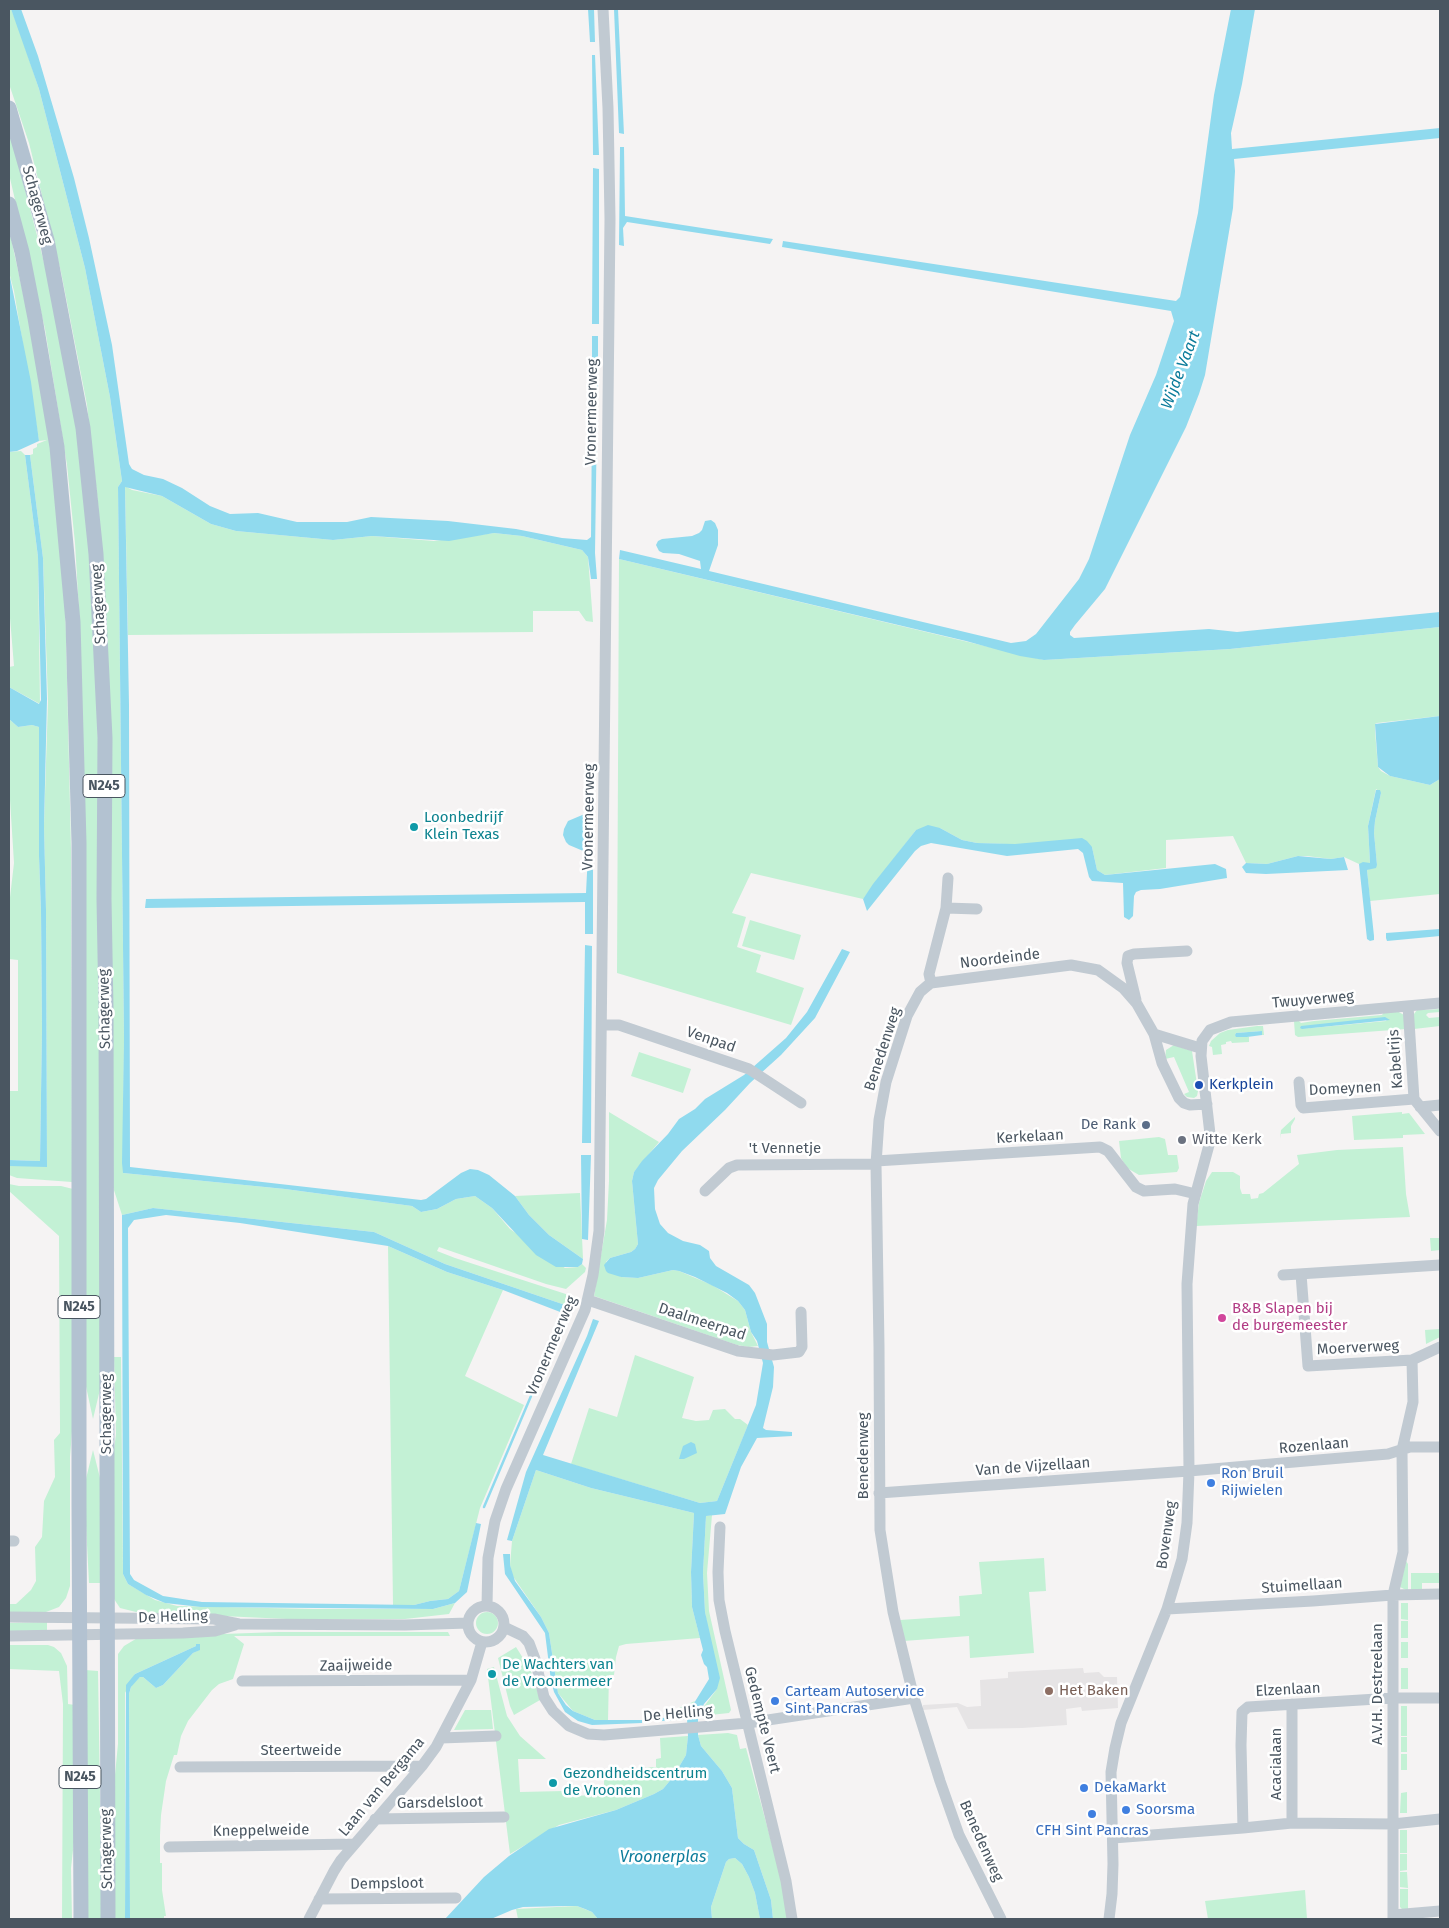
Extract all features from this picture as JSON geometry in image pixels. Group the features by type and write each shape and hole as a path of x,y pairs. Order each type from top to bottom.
{"main road":[{"name":"Schagerweg","path":"9,108 51,259 84,428 96,554 105,738 108,1919"},
{"name":"Schagerweg","path":"9,204 22,252 57,447 73,622 79,842 81,1919"}],"street":[{"name":"Vronermeerweg","path":"487,1606 488,1558 499,1509 588,1300 599,1230 610,219 608,108 603,9"},
{"path":"931,984 929,974 946,908 948,878"},
{"path":"946,908 977,909"},
{"name":"Noordeinde","path":"1137,1004 1127,963 1128,956 1187,951"},
{"name":"Noordeinde","path":"931,984 1070,965 1081,966 1098,970 1123,988 1137,1004 1154,1034"},
{"name":"Benedenweg","path":"931,984 920,992 907,1016 892,1062 881,1109 876,1163 880,1530 893,1612 914,1698 959,1835 1001,1919"},
{"name":"Twuyverweg","path":"1200,1048 1206,1035 1216,1027 1224,1024 1440,1003"},
{"name":"Kabelrijs","path":"1408,1006 1417,1103"},
{"name":"Venpad","path":"602,1025 619,1025 754,1072 801,1103"},
{"path":"1154,1034 1200,1048 1206,1104 1190,1105 1184,1103 1179,1098 1162,1063 1154,1034"},
{"name":"Domeynen","path":"1299,1082 1301,1105 1303,1108 1417,1103"},
{"path":"1417,1103 1440,1105"},
{"path":"1417,1103 1440,1131"},
{"name":"Bovenweg","path":"1109,1919 1112,1894 1113,1838 1111,1772 1120,1723 1167,1609 1182,1559 1187,1523 1189,1471 1186,1292 1193,1204 1210,1145 1206,1104"},
{"name":"Kerkelaan","path":"876,1163 1100,1147 1108,1151 1136,1187 1144,1191 1175,1189 1196,1194"},
{"name":"'t Vennetje","path":"705,1191 729,1168 740,1164 876,1163"},
{"path":"1283,1275 1440,1265"},
{"name":"Moerverweg","path":"1301,1274 1308,1366 1412,1360"},
{"name":"Daalmeerpad","path":"588,1300 738,1351 773,1355 799,1352 802,1347 801,1312"},
{"path":"1402,1450 1413,1402 1412,1360 1440,1347"},
{"name":"Rozenlaan","path":"1189,1471 1388,1454 1410,1447 1440,1447"},
{"name":"A.V.H. Destreelaan","path":"1393,1917 1393,1595 1403,1552 1402,1450"},
{"name":"Van de Vijzellaan","path":"879,1493 1189,1471"},
{"name":"Gedempte Veert","path":"720,1527 719,1600 787,1887 792,1919"},
{"name":"Stuimellaan","path":"1167,1609 1393,1595 1440,1594"},
{"path":"487,1606 500,1612 504,1619 504,1627 497,1639 492,1642 482,1642 472,1635 468,1623 469,1618 476,1609 487,1606"},
{"name":"De Helling","path":"9,1617 214,1619 239,1624 405,1625 468,1623"},
{"name":"De Helling","path":"9,1636 215,1631 239,1624"},
{"name":"De Helling","path":"504,1627 523,1636 529,1643 546,1702 558,1717 569,1726 581,1732 604,1735 709,1727 748,1723 914,1698"},
{"name":"Laan van Bergama","path":"309,1919 334,1871 354,1844 422,1766 441,1738 470,1680 482,1642"},
{"name":"Zaaijweide","path":"242,1682 470,1680"},
{"name":"Elzenlaan","path":"1243,1828 1242,1712 1248,1707 1393,1698 1440,1698"},
{"name":"Acacialaan","path":"1292,1704 1292,1823"},
{"path":"441,1738 496,1736"},
{"name":"Steertweide","path":"180,1767 422,1766"},
{"name":"Garsdelsloot","path":"375,1819 504,1817"},
{"path":"1113,1838 1292,1823 1393,1824 1440,1819"},
{"name":"Kneppelweide","path":"169,1847 354,1844"},
{"name":"Dempsloot","path":"318,1899 456,1898"},
{"path":"1393,1917 1440,1911"}],"shaded area":[{"name":"Het Baken","path":"1083,1668 1084,1673 1099,1672 1104,1677 1117,1677 1118,1708 1082,1711 1081,1707 1066,1709 1067,1725 968,1729 957,1707 923,1710 923,1705 958,1703 967,1707 981,1706 980,1680 1008,1678 1008,1672"}],"green space":[{"path":"9,9 11,9 18,26 39,89 85,268 110,397 122,481 118,487 124,1039 123,1173 285,1189 412,1206 421,1212 437,1209 456,1199 475,1196 492,1208 510,1229 565,1268 578,1267 582,1264 586,1268 585,1272 566,1289 546,1284 439,1247 437,1251 575,1297 571,1307 445,1264 374,1232 153,1208 122,1215 112,1184 110,727 98,503 87,405 61,272 29,143 9,84"},
{"path":"9,128 58,316 80,436 91,547 100,793 101,1385 93,1419 84,1377 80,628 75,543 67,465 45,329 9,174"},
{"path":"9,229 32,335 52,456 65,593 71,849 72,1182 17,1178 9,1175 9,1166 47,1166 44,826 48,701 43,558 30,455 33,454 33,449 37,447 37,444 47,440 39,441 14,291 9,272"},
{"path":"21,451 25,455 38,557 40,704 9,687 9,667 14,666 9,606 9,452"},
{"path":"125,486 132,490 162,496 211,524 236,531 333,540 372,536 434,541 494,533 522,536 582,550 588,557 593,622 586,621 579,611 533,611 533,632 128,635"},
{"path":"619,559 1044,660 1230,649 1440,627 1440,716 1377,723 1375,724 1375,731 1378,767 1381,771 1390,776 1430,785 1440,779 1440,894 1370,901 1367,870 1377,865 1374,833 1381,793 1376,789 1368,826 1370,863 1367,864 1359,864 1344,857 1331,859 1307,856 1298,856 1267,864 1246,863 1233,836 1166,840 1166,868 1105,875 1097,870 1092,847 977,843 962,840 940,828 916,830 863,899 751,873 732,913 746,917 737,947 761,955 756,972 804,988 791,1025 617,973"},
{"path":"9,719 18,727 32,725 39,727 42,1029 40,1161 9,1160 9,1091 18,1091 18,960 9,959 9,906 14,863 9,784"},
{"path":"750,920 801,935 794,960 742,946"},
{"path":"1424,1008 1424,1010 1440,1009 1440,1012 1428,1013 1426,1015 1429,1018 1440,1017 1440,1026 1414,1029 1414,1014 1417,1010"},
{"path":"1397,1011 1404,1015 1406,1029 1298,1037 1295,1035 1294,1021 1298,1020 1301,1023 1382,1015 1384,1012","holes":["1387,1019 1386,1021 1300,1029"]},
{"path":"1263,1026 1264,1035 1262,1035 1262,1031 1236,1033 1235,1035 1239,1037 1249,1037 1249,1042 1226,1042 1226,1044 1221,1045 1222,1054 1213,1055 1212,1047 1209,1046 1211,1041 1220,1033"},
{"path":"1174,1045 1192,1051 1198,1091 1197,1096 1194,1098 1187,1097 1184,1094 1189,1092 1174,1057 1165,1059 1166,1050"},
{"path":"639,1052 691,1069 683,1093 631,1076"},
{"path":"609,1112 659,1142 634,1172 632,1181 638,1244 631,1252 610,1258 606,1262 621,1277 638,1278 673,1270 712,1285 738,1301 745,1310 751,1332 758,1346 737,1345 594,1296 607,1220"},
{"path":"1402,1112 1402,1114 1409,1113 1425,1134 1403,1135 1403,1138 1354,1140 1352,1116"},
{"path":"1295,1117 1291,1126 1291,1133 1281,1134 1280,1139 1281,1130"},
{"path":"1159,1137 1165,1139 1168,1155 1177,1155 1179,1168 1177,1172 1139,1175 1127,1168 1121,1158 1119,1141"},
{"path":"1403,1147 1406,1194 1410,1217 1196,1226 1199,1203 1206,1181 1212,1172 1233,1172 1240,1176 1242,1194 1250,1194 1251,1199 1258,1198 1259,1194 1263,1193 1299,1164 1297,1155 1337,1150"},
{"path":"9,1184 19,1186 61,1186 73,1189 74,1406 70,1457 70,1586 66,1598 59,1607 46,1612 9,1612 9,1604 16,1604 31,1590 36,1581 35,1547 42,1537 44,1501 55,1477 54,1440 60,1433 59,1236 9,1191"},
{"path":"580,1193 583,1259 549,1235 529,1215 515,1196"},
{"path":"1430,1238 1440,1238 1440,1250 1431,1251"},
{"path":"388,1246 447,1272 503,1290 465,1376 524,1405 480,1508 459,1591 448,1599 414,1605 393,1605"},
{"path":"1440,1329 1440,1337 1426,1344 1425,1330"},
{"path":"635,1355 694,1377 682,1418 696,1421 709,1420 713,1410 725,1409 735,1419 740,1419 748,1425 717,1501 700,1503 571,1464 589,1408 617,1417"},
{"path":"114,1357 121,1357 123,1574 128,1584 155,1600 177,1606 433,1609 455,1603 449,1614 405,1619 287,1619 136,1612 120,1608 114,1599 112,1465 116,1434"},
{"path":"93,1450 102,1486 103,1583 89,1583 84,1487"},
{"path":"536,1470 591,1488 694,1513 691,1572 692,1607 700,1638 619,1646 614,1675 609,1675 608,1720 595,1720 573,1711 558,1693 549,1633 541,1617 512,1575 510,1565 512,1541"},
{"path":"712,1515 707,1573 709,1611 731,1710 729,1713 710,1715 702,1709 717,1689 705,1612 703,1573 706,1516"},
{"path":"1044,1558 1046,1591 1029,1592 1034,1653 970,1658 969,1636 904,1641 900,1620 960,1616 959,1596 982,1594 979,1562"},
{"path":"1406,1561 1408,1564 1408,1591 1400,1587"},
{"path":"1411,1573 1440,1573 1440,1583 1422,1583 1422,1591 1411,1591"},
{"path":"1401,1603 1408,1603 1408,1620 1401,1619"},
{"path":"487,1612 495,1615 498,1623 495,1631 487,1634 479,1631 476,1623 479,1615"},
{"path":"1401,1621 1408,1621 1408,1638 1401,1638"},
{"path":"47,1622 47,1631 9,1631 9,1623"},
{"path":"279,1632 448,1632 450,1636 234,1636 244,1644 233,1679 219,1684 212,1690 188,1721 166,1781 160,1835 162,1890 166,1916 164,1916 164,1919 130,1919 129,1694 132,1684 140,1677 143,1677 156,1688 163,1685 193,1653 199,1650 196,1646 135,1674 125,1693 125,1919 114,1919 113,1795 118,1744 118,1654 124,1646 139,1637"},
{"path":"1401,1642 1408,1642 1408,1658 1401,1658"},
{"path":"9,1645 48,1645 54,1647 61,1653 67,1666 68,1704 75,1705 76,1823 71,1868 72,1919 62,1919 63,1704 59,1671 9,1669"},
{"path":"516,1647 531,1671 540,1700 514,1715 498,1658"},
{"path":"494,1667 507,1716 520,1736 546,1759 518,1759 520,1792 564,1791 564,1796 604,1795 604,1770 656,1767 656,1759 661,1758 660,1738 688,1736 686,1755 673,1777 663,1789 616,1810 559,1825 510,1854 487,1669"},
{"path":"1401,1668 1408,1668 1408,1689 1401,1689"},
{"path":"85,1670 98,1671 102,1919 85,1919"},
{"path":"695,1701 686,1716 667,1717 667,1713"},
{"path":"1401,1706 1407,1706 1407,1736 1401,1736"},
{"path":"465,1710 491,1710 493,1729 454,1730"},
{"path":"728,1733 737,1735 740,1749 746,1748 784,1889 788,1919 773,1919 771,1900 754,1850 738,1838 732,1788 722,1771 701,1746 698,1735"},
{"path":"1401,1737 1407,1737 1407,1752 1401,1752"},
{"path":"1401,1754 1407,1754 1407,1770 1401,1770"},
{"path":"1407,1792 1407,1813 1400,1813 1401,1793"},
{"path":"1400,1830 1407,1830 1407,1853 1400,1853"},
{"path":"1400,1854 1407,1854 1407,1870 1400,1871"},
{"path":"735,1858 742,1864 749,1877 755,1893 760,1919 712,1919 711,1907 726,1862 729,1859"},
{"path":"1400,1872 1407,1872 1408,1888 1400,1887"},
{"path":"1400,1889 1408,1889 1408,1909 1403,1910 1400,1907"},
{"path":"1305,1890 1307,1919 1208,1919 1205,1901"},
{"path":"577,1906 592,1912 598,1919 518,1919 516,1909"}],"water":[{"path":"11,9 21,9 38,56 74,178 112,345 129,464 132,469 144,475 163,479 182,488 210,506 230,514 258,513 297,522 347,522 371,517 448,521 587,540 591,537 592,416 597,416 595,553 597,579 591,579 588,557 582,550 522,536 494,533 449,541 372,536 333,540 236,531 211,524 162,496 125,487 129,705 130,1167 421,1200 426,1199 461,1173 470,1169 478,1170 489,1175 515,1196 529,1215 549,1235 583,1259 582,1264 578,1267 556,1267 536,1255 492,1208 475,1196 456,1199 437,1209 421,1212 412,1206 285,1189 123,1173 124,1039 118,487 122,481 110,397 85,268 39,89"},
{"path":"588,9 594,9 595,42 590,42"},
{"path":"614,9 618,9 624,134 619,133"},
{"name":"Wijde Vaart","path":"1231,9 1255,9 1231,133 1232,149 1440,128 1440,138 1234,159 1233,208 1205,375 1199,394 1186,427 1105,589 1075,625 1070,635 1074,638 1209,629 1237,632 1440,612 1440,627 1230,649 1044,660 1020,656 966,641 619,559 620,550 701,569 700,561 679,554 663,553 659,551 656,545 662,539 692,536 699,533 705,521 711,520 715,523 718,530 718,545 709,571 1011,643 1026,641 1036,634 1079,579 1089,559 1130,435 1156,375 1174,321 1171,311 782,247 783,241 1176,301 1180,297 1198,213 1214,95"},
{"path":"592,55 595,55 599,155 593,155"},
{"path":"620,147 624,147 625,216 773,239 770,244 627,222 623,228 624,246 619,245"},
{"path":"593,168 599,169 599,324 592,324"},
{"path":"9,272 31,382 39,441 17,451 9,452"},
{"path":"592,336 598,336 598,406 592,406"},
{"path":"25,455 30,455 43,558 47,699 44,826 47,1167 9,1166 9,1160 40,1161 42,1029 39,727 32,725 18,727 9,719 9,687 39,704 41,700 38,557"},
{"path":"1440,716 1440,779 1430,785 1390,776 1378,767 1375,724"},
{"path":"1376,790 1380,790 1381,793 1374,833 1377,865 1376,868 1367,870 1374,936 1374,940 1370,941 1367,939 1359,864 1363,862 1370,863 1368,826"},
{"path":"593,805 593,934 585,934 585,902 145,908 146,899 586,893 588,853 569,845 563,835 568,821 587,813 588,806"},
{"path":"928,825 940,828 962,840 977,843 1015,844 1082,838 1092,847 1097,870 1105,875 1215,864 1226,869 1227,878 1136,892 1133,916 1129,920 1124,917 1123,883 1092,881 1089,877 1083,853 1078,849 1007,856 931,843 921,846 915,851 867,911 863,899 873,884 916,830"},
{"path":"1298,856 1331,859 1344,857 1348,870 1266,874 1246,873 1242,867 1246,863 1267,864"},
{"path":"1440,929 1440,936 1387,941 1386,938 1386,933"},
{"path":"585,945 592,946 591,1143 582,1143"},
{"name":"Vroonerplas","path":"842,949 850,952 815,1018 781,1055 682,1151 658,1180 654,1188 655,1209 660,1224 668,1233 683,1241 700,1245 709,1251 710,1258 716,1266 749,1285 755,1293 767,1324 767,1342 774,1367 773,1387 763,1428 766,1430 792,1432 792,1436 757,1438 741,1467 725,1514 706,1516 703,1573 705,1612 720,1678 717,1689 704,1704 698,1717 698,1735 701,1746 722,1771 732,1788 738,1838 754,1850 771,1900 773,1919 760,1919 755,1893 749,1877 742,1864 735,1858 729,1859 726,1862 711,1907 712,1919 598,1919 592,1912 585,1909 577,1906 566,1906 523,1907 491,1919 445,1919 484,1877 509,1856 549,1829 616,1810 663,1789 673,1777 686,1755 687,1719 662,1721 662,1718 686,1716 709,1679 707,1667 701,1655 703,1650 692,1607 691,1572 694,1513 591,1488 536,1470 512,1541 507,1540 526,1472 593,1319 599,1321 543,1455 700,1503 717,1501 756,1405 763,1363 745,1310 738,1301 727,1293 679,1271 673,1270 638,1278 621,1277 608,1273 604,1265 610,1258 631,1252 638,1244 632,1181 634,1172 642,1161 668,1134 679,1119 695,1109 705,1099 744,1075 786,1038 807,1012"},
{"path":"1385,1017 1390,1020 1300,1028 1301,1026"},
{"path":"1262,1031 1262,1035 1236,1037 1235,1035 1236,1033"},
{"path":"581,1155 591,1155 588,1240 582,1239"},
{"path":"153,1208 374,1232 445,1264 571,1307 568,1315 503,1290 447,1272 388,1246 240,1223 166,1215 134,1220 128,1228 130,1574 134,1580 163,1596 202,1602 414,1605 448,1599 459,1591 476,1523 481,1524 467,1592 455,1603 433,1609 201,1607 165,1603 146,1595 128,1584 123,1574 122,1215"},
{"path":"691,1442 695,1444 697,1453 684,1459 679,1459 683,1446"},
{"path":"503,1554 510,1554 510,1565 515,1581 541,1617 549,1633 558,1693 566,1705 573,1711 595,1720 642,1720 642,1723 592,1725 578,1721 565,1712 554,1692 551,1681 545,1633 505,1574"},
{"path":"196,1644 200,1644 200,1650 193,1653 163,1685 156,1688 143,1677 140,1677 131,1687 129,1694 130,1919 125,1919 126,1685 135,1674 196,1646"}],"waterway":[{"path":"484,1507 531,1396"}],"place":[{"name":"Loonbedrijf Klein Texas","path":"414,827"},
{"name":"Kerkplein","path":"1199,1085"},
{"name":"De Rank","path":"1146,1125"},
{"name":"Witte Kerk","path":"1182,1140"},
{"name":"B&B Slapen bij de burgemeester","path":"1222,1318"},
{"name":"Ron Bruil Rijwielen","path":"1211,1483"},
{"name":"De Wachters van de Vroonermeer","path":"492,1674"},
{"name":"Het Baken","path":"1049,1691"},
{"name":"Carteam Autoservice Sint Pancras","path":"775,1701"},
{"name":"Gezondheidscentrum de Vroonen","path":"553,1783"},
{"name":"DekaMarkt","path":"1084,1788"},
{"name":"Soorsma","path":"1126,1810"},
{"name":"CFH Sint Pancras","path":"1092,1814"}]}
